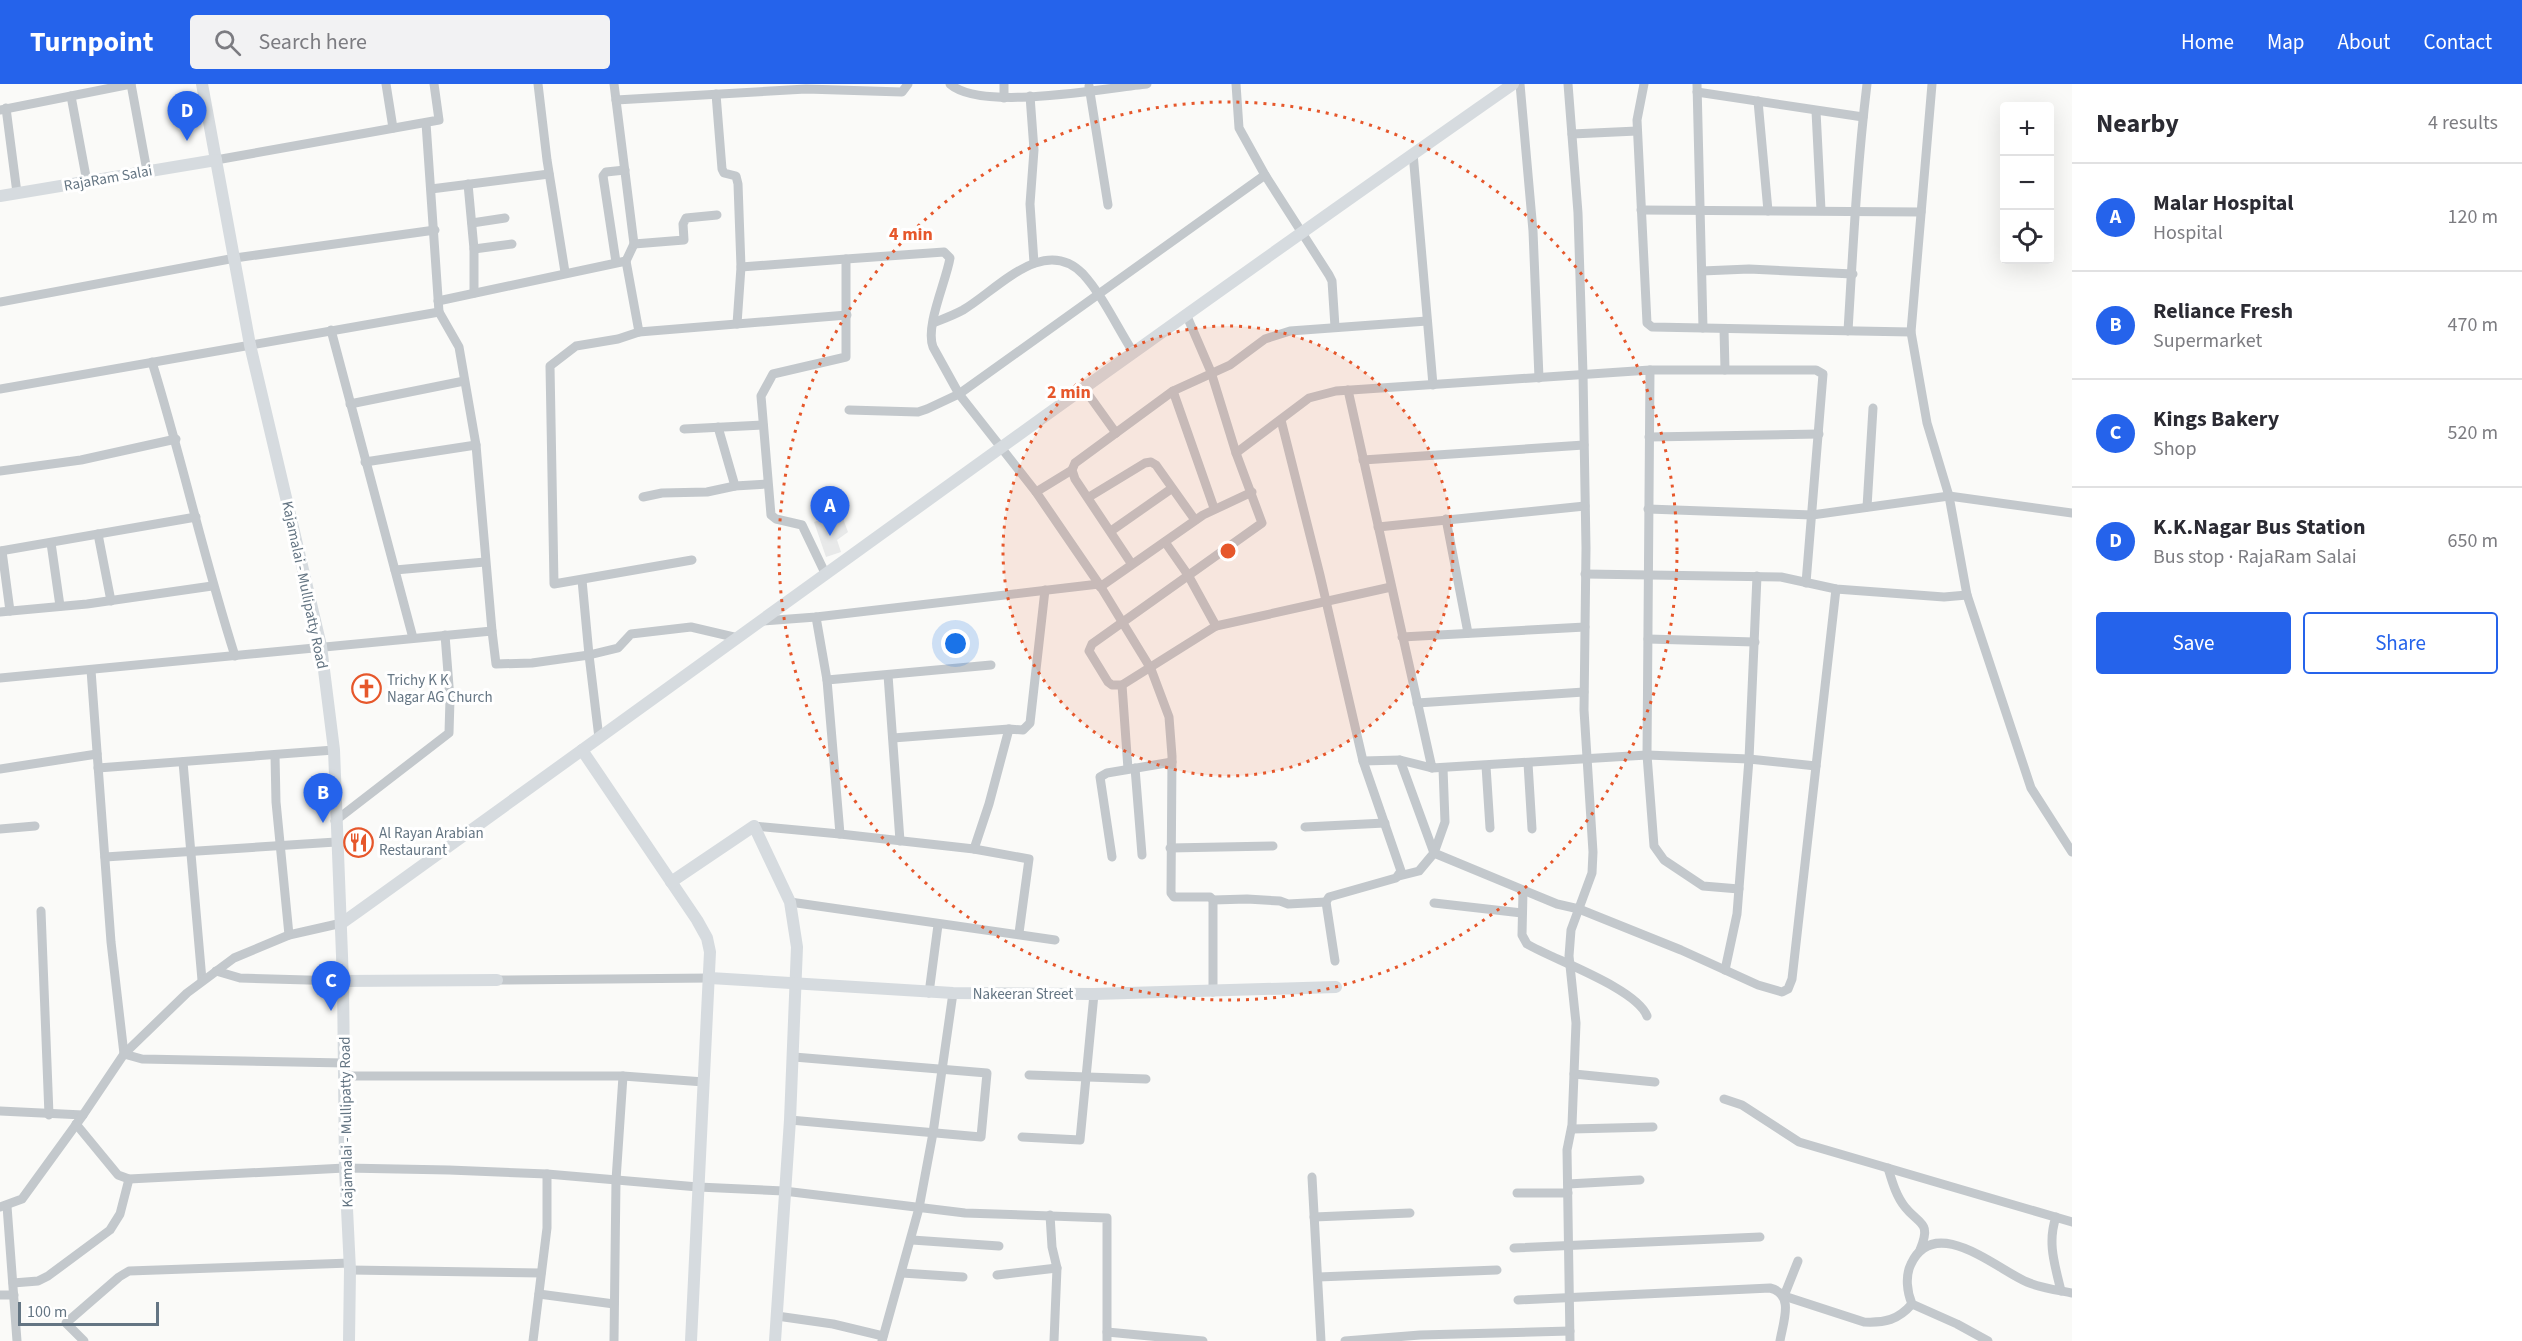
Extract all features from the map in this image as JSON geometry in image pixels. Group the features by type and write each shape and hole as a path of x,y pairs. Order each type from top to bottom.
{"street":[{"path":"17,193 3,109 131,84 147,171"},
{"name":"Kajamalai - Mullipatty Road","path":"202,84 250,345 321,646 334,750 346,1076 345,1168 350,1267 349,1341"},
{"path":"386,84 393,128"},
{"path":"427,138 440,120 434,84"},
{"path":"538,84 549,174 565,272"},
{"path":"438,301 621,261 631,254 634,244 614,84"},
{"path":"616,100 832,87 877,88 902,92 908,84"},
{"path":"950,84 967,94 1004,98 1089,87 1147,84"},
{"path":"1004,84 1004,98"},
{"path":"1236,84 1239,128 1265,175 1332,282 1335,327"},
{"path":"17,1341 4,1207 22,1199 83,1115 123,1054 202,980 234,958 289,935 342,923 763,621 1000,446 1513,84"},
{"path":"1520,84 1533,231 1539,378"},
{"path":"1345,1341 1570,1336 1567,1150 1572,1129 1576,1023 1570,966 1571,930 1592,873 1593,852 1584,692 1586,574 1583,374 1568,84"},
{"path":"1644,84 1636,120 1647,323 1652,327 1911,332"},
{"path":"1848,331 1855,211 1867,84"},
{"path":"1932,84 1911,332 1927,423 1949,496 1967,595 2031,788 2072,852"},
{"path":"1089,87 1108,205"},
{"path":"1703,328 1697,88 1758,101 1863,117"},
{"path":"716,94 722,169 724,173 736,176 737,179 741,267 737,324"},
{"path":"71,96 87,182"},
{"path":"1030,96 1034,150 1030,204 1034,263"},
{"path":"1758,101 1768,211"},
{"path":"1816,111 1821,210"},
{"path":"216,160 440,120"},
{"path":"426,123 439,312 459,347 476,445 496,664 532,663 589,655 618,648 631,634 691,627 738,638"},
{"path":"1572,134 1637,131"},
{"path":"1413,153 1433,385"},
{"name":"RajaRam Salai","path":"0,196 216,160"},
{"path":"625,170 606,172 603,176 639,332"},
{"path":"431,189 549,174"},
{"path":"849,411 918,412 958,394 1265,175"},
{"path":"468,184 474,249 474,293"},
{"path":"1641,210 1921,212"},
{"path":"634,244 684,240 683,224 686,218 717,215"},
{"path":"472,223 505,218"},
{"path":"0,302 235,258 435,230"},
{"path":"474,249 512,244"},
{"path":"741,267 944,252 948,254 949,264 933,323 933,348 958,394 1036,492 1099,585 1151,669 1168,717 1172,762 1170,878 1174,897 1210,897 1213,900 1247,898 1280,901 1288,904 1326,902"},
{"path":"933,323 962,311 1034,263 1052,258 1068,262 1083,274 1133,352"},
{"path":"826,575 802,525 776,519 771,515 761,396 773,374 846,357 846,259"},
{"path":"1702,271 1749,269 1853,274"},
{"path":"0,389 439,312"},
{"path":"1186,314 1211,372 1236,453 1262,523 1089,647 1108,682 1112,685 1122,685 1151,669 1216,626 1391,587"},
{"path":"692,560 554,584 548,372 553,363 565,357 576,346 618,339 639,332 847,315"},
{"path":"1036,492 1072,470 1075,463 1173,391 1230,364 1265,339 1290,331 1427,321"},
{"path":"1724,329 1725,370"},
{"path":"331,330 413,638"},
{"path":"152,362 176,439 212,586 235,656"},
{"path":"1650,370 1647,755 1653,839 1658,854 1703,886 1739,889"},
{"path":"1236,453 1308,398 1348,390 1650,370 1820,370 1823,379 1806,583"},
{"path":"350,405 464,381"},
{"path":"1083,387 1116,433"},
{"path":"1348,390 1432,768"},
{"path":"1173,391 1214,508"},
{"path":"1867,507 1873,408"},
{"path":"1281,420 1363,761 1400,864 1399,876"},
{"path":"684,429 763,425"},
{"path":"718,427 735,486"},
{"path":"1649,437 1819,434"},
{"path":"0,471 81,460 176,439"},
{"path":"365,462 476,445"},
{"path":"1363,460 1584,445"},
{"path":"1089,497 1145,463 1151,462 1156,465 1195,520"},
{"path":"1072,470 1074,479 1089,497 1131,563"},
{"path":"643,497 662,493 707,492 735,486 767,484"},
{"path":"1111,531 1171,489"},
{"path":"763,621 1099,585 1214,508 1252,492"},
{"path":"1648,509 1812,514 1949,496 2072,513"},
{"path":"1378,527 1585,506"},
{"path":"196,517 1,551 5,611 111,601 212,586"},
{"path":"1446,519 1468,633"},
{"path":"98,534 111,601"},
{"path":"1165,542 1188,575 1216,626"},
{"path":"51,543 60,606"},
{"path":"395,570 485,562"},
{"path":"1586,574 1781,577 1836,588 1944,597 1967,595"},
{"path":"1725,970 1734,937 1739,889 1749,759 1756,576"},
{"path":"582,580 599,738"},
{"path":"1400,760 1434,853 1523,891 1557,904 1579,909 1775,992 1782,992 1788,989 1792,979 1836,588"},
{"path":"893,738 1009,729 1023,730 1030,723 1045,590"},
{"path":"816,617 827,680 840,834"},
{"path":"1402,637 1585,627"},
{"path":"0,678 492,631"},
{"path":"335,821 449,733 450,699 445,635"},
{"path":"1648,639 1755,642"},
{"path":"827,680 991,665"},
{"path":"91,670 111,942 123,1054"},
{"path":"888,675 900,841"},
{"path":"1122,685 1142,855"},
{"path":"1417,704 1584,692"},
{"path":"974,849 989,804 1009,729"},
{"path":"98,768 334,750"},
{"path":"582,750 707,938 710,952 691,1341"},
{"path":"0,769 97,754"},
{"path":"275,755 280,846 289,935"},
{"path":"1363,761 1400,760 1432,768 1443,768 1647,755 1749,759 1816,766"},
{"path":"183,762 202,980"},
{"path":"1112,857 1100,777 1107,773 1172,762"},
{"path":"1528,763 1532,829"},
{"path":"1486,766 1490,828"},
{"path":"1335,961 1326,902 1335,893 1419,871 1434,853 1445,822 1443,768"},
{"path":"1305,827 1386,823"},
{"path":"0,829 35,826"},
{"path":"754,826 790,902 797,947 794,1057 775,1341"},
{"path":"671,882 754,826 974,849 1029,859 1020,933"},
{"path":"105,857 336,842"},
{"path":"1170,848 1273,846"},
{"path":"1523,891 1522,935 1527,944 1619,990 1640,1005 1647,1016"},
{"path":"1213,900 1213,992"},
{"path":"790,902 938,925 1020,933 1055,940"},
{"path":"1434,903 1522,913"},
{"path":"41,911 49,1115"},
{"path":"929,993 938,925"},
{"path":"216,970 240,978 343,981 710,978"},
{"name":"Nakeeran Street","path":"710,978 929,993 1094,994 1336,987"},
{"path":"777,1316 833,1324 883,1338 919,1208 933,1133 953,993"},
{"path":"1022,1137 1080,1140 1094,994"},
{"path":"123,1054 155,1059 209,1058 345,1063"},
{"path":"790,1120 981,1137 987,1072 794,1057"},
{"path":"1574,1074 1655,1082"},
{"path":"1029,1075 1146,1079"},
{"path":"346,1076 623,1076 704,1082"},
{"path":"614,1341 616,1180 623,1076"},
{"path":"1724,1099 1742,1105 1799,1142 2072,1222"},
{"path":"0,1111 83,1115"},
{"path":"76,1124 118,1175 129,1179 345,1168 547,1174 698,1187 784,1191 964,1213 1107,1218 1107,1337 1203,1341"},
{"path":"1572,1129 1653,1127"},
{"path":"1888,1168 1905,1208 1918,1218 1925,1228 1924,1240 1908,1274 1908,1291 1912,1304 1988,1341"},
{"path":"533,1341 547,1228 547,1174"},
{"path":"1312,1177 1321,1341"},
{"path":"13,1283 38,1281 48,1276 110,1230 120,1214 129,1179"},
{"path":"1517,1193 1640,1180"},
{"path":"1314,1217 1410,1213"},
{"path":"1050,1215 1050,1233 1057,1268 1054,1341"},
{"path":"2056,1217 2051,1244 2061,1291"},
{"path":"1514,1248 1760,1237"},
{"path":"912,1240 999,1246"},
{"path":"1920,1250 1935,1245 1959,1246 1979,1253 2028,1282 2072,1293"},
{"path":"1780,1341 1786,1305 1784,1296 1798,1261"},
{"path":"84,1341 66,1323 129,1271 350,1267 541,1273"},
{"path":"997,1275 1057,1268"},
{"path":"1318,1277 1497,1270"},
{"path":"902,1273 963,1277"},
{"path":"1518,1300 1770,1288 1778,1290 1784,1296 1864,1322 1877,1323 1895,1319 1912,1304"},
{"path":"538,1294 614,1304"},
{"path":"0,1295 14,1295"}],"shaded area":[{"path":"841,513 848,532 837,540 841,552 826,557 814,522"}],"place":[{"name":"K.K.Nagar Bus Station","path":"187,141"},
{"name":"Malar Hospital","path":"830,536"},
{"name":"Trichy K K Nagar AG Church","path":"366,689"},
{"name":"Reliance Fresh","path":"323,823"},
{"name":"Al Rayan Arabian Restaurant","path":"358,842"},
{"name":"Kings Bakery","path":"331,1011"}]}
